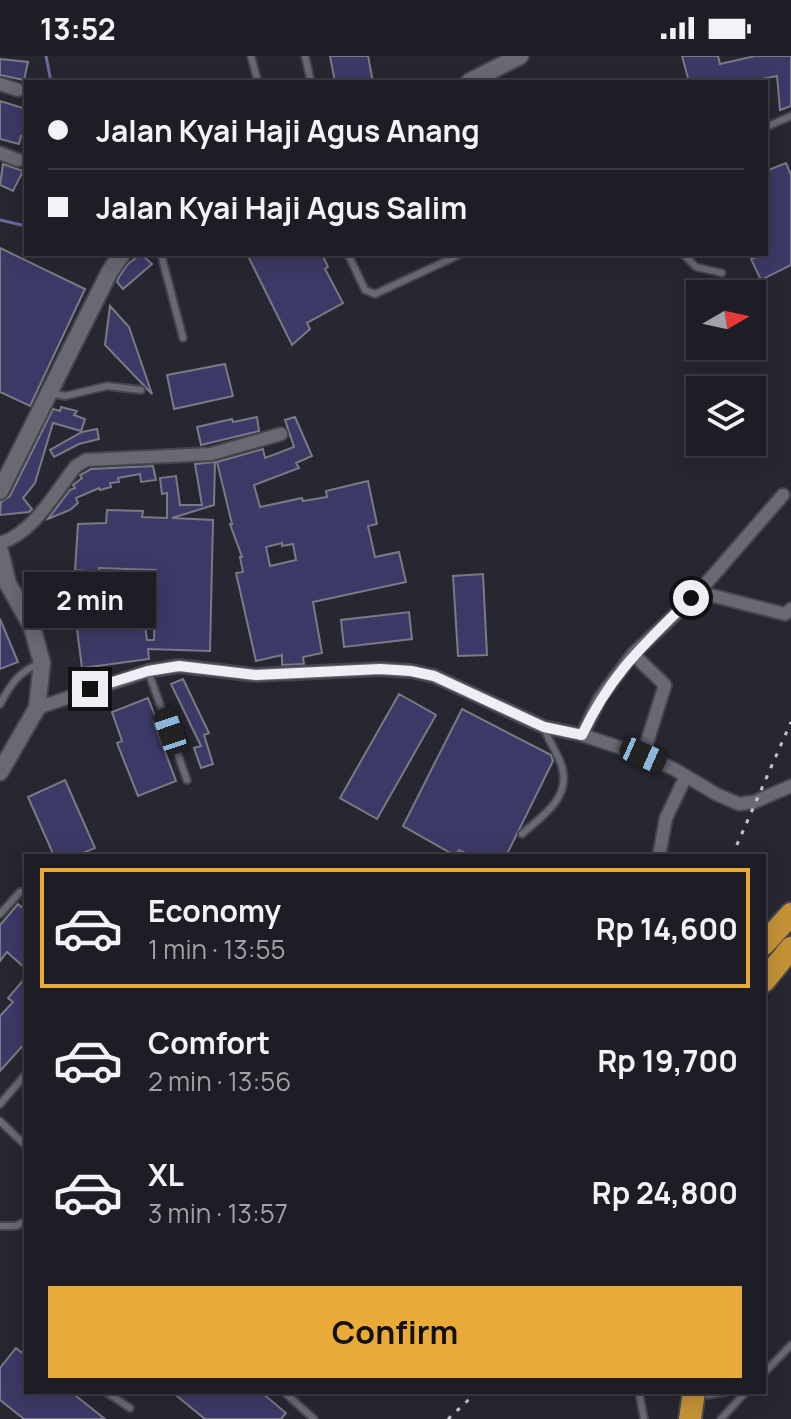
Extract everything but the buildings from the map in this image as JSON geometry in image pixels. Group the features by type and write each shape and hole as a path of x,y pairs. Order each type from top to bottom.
{"highway":[{"path":"766,942 791,914"},
{"path":"766,979 791,948"},
{"path":"690,1419 708,1394"},
{"path":"706,1419 709,1394"}],"street":[{"path":"473,80 520,56"},
{"path":"0,84 18,90"},
{"path":"0,153 18,160"},
{"path":"1,486 121,256"},
{"path":"0,543 19,533 35,518 76,466 86,460 211,454 281,434"},
{"path":"582,735 600,698 633,654 697,594 783,495"},
{"path":"0,551 8,584 32,627 42,663 37,708 0,772"},
{"path":"697,594 785,614 791,609"},
{"path":"633,654 665,685 643,755"},
{"path":"37,708 148,671 179,666 256,675 380,669 411,671 434,676 544,727 582,735 643,755 739,804 754,802 791,786"},
{"path":"659,854 666,818 686,776"}],"lane":[{"path":"251,56 257,80"},
{"path":"305,56 311,80"},
{"path":"768,126 791,116"},
{"path":"162,256 183,338"},
{"path":"349,256 365,290 375,294 457,256"},
{"path":"685,256 696,267 722,273"},
{"path":"49,392 65,396 107,386 141,390"},
{"path":"32,627 42,619 55,592 143,580"},
{"path":"0,704 13,681 26,669 42,663"},
{"path":"148,671 187,780"},
{"path":"522,834 555,804 564,784 562,766 544,727"},
{"path":"0,914 24,891"},
{"path":"0,1104 24,1076"},
{"path":"0,1121 24,1144"},
{"path":"0,1226 16,1226 24,1222"},
{"path":"766,1371 791,1345"},
{"path":"109,1394 130,1408"},
{"path":"286,1394 314,1419"},
{"path":"639,1394 644,1419"},
{"path":"721,1419 742,1394"}],"waterway":[{"path":"46,56 51,80"},
{"path":"0,220 24,226"}],"railway":[{"path":"733,854 791,722"},
{"path":"448,1419 475,1394"}],"route":[{"path":"90,689 148,671 179,666 256,675 380,669 411,671 434,676 544,727 582,735 600,698 616,675 633,654 691,598"}]}
